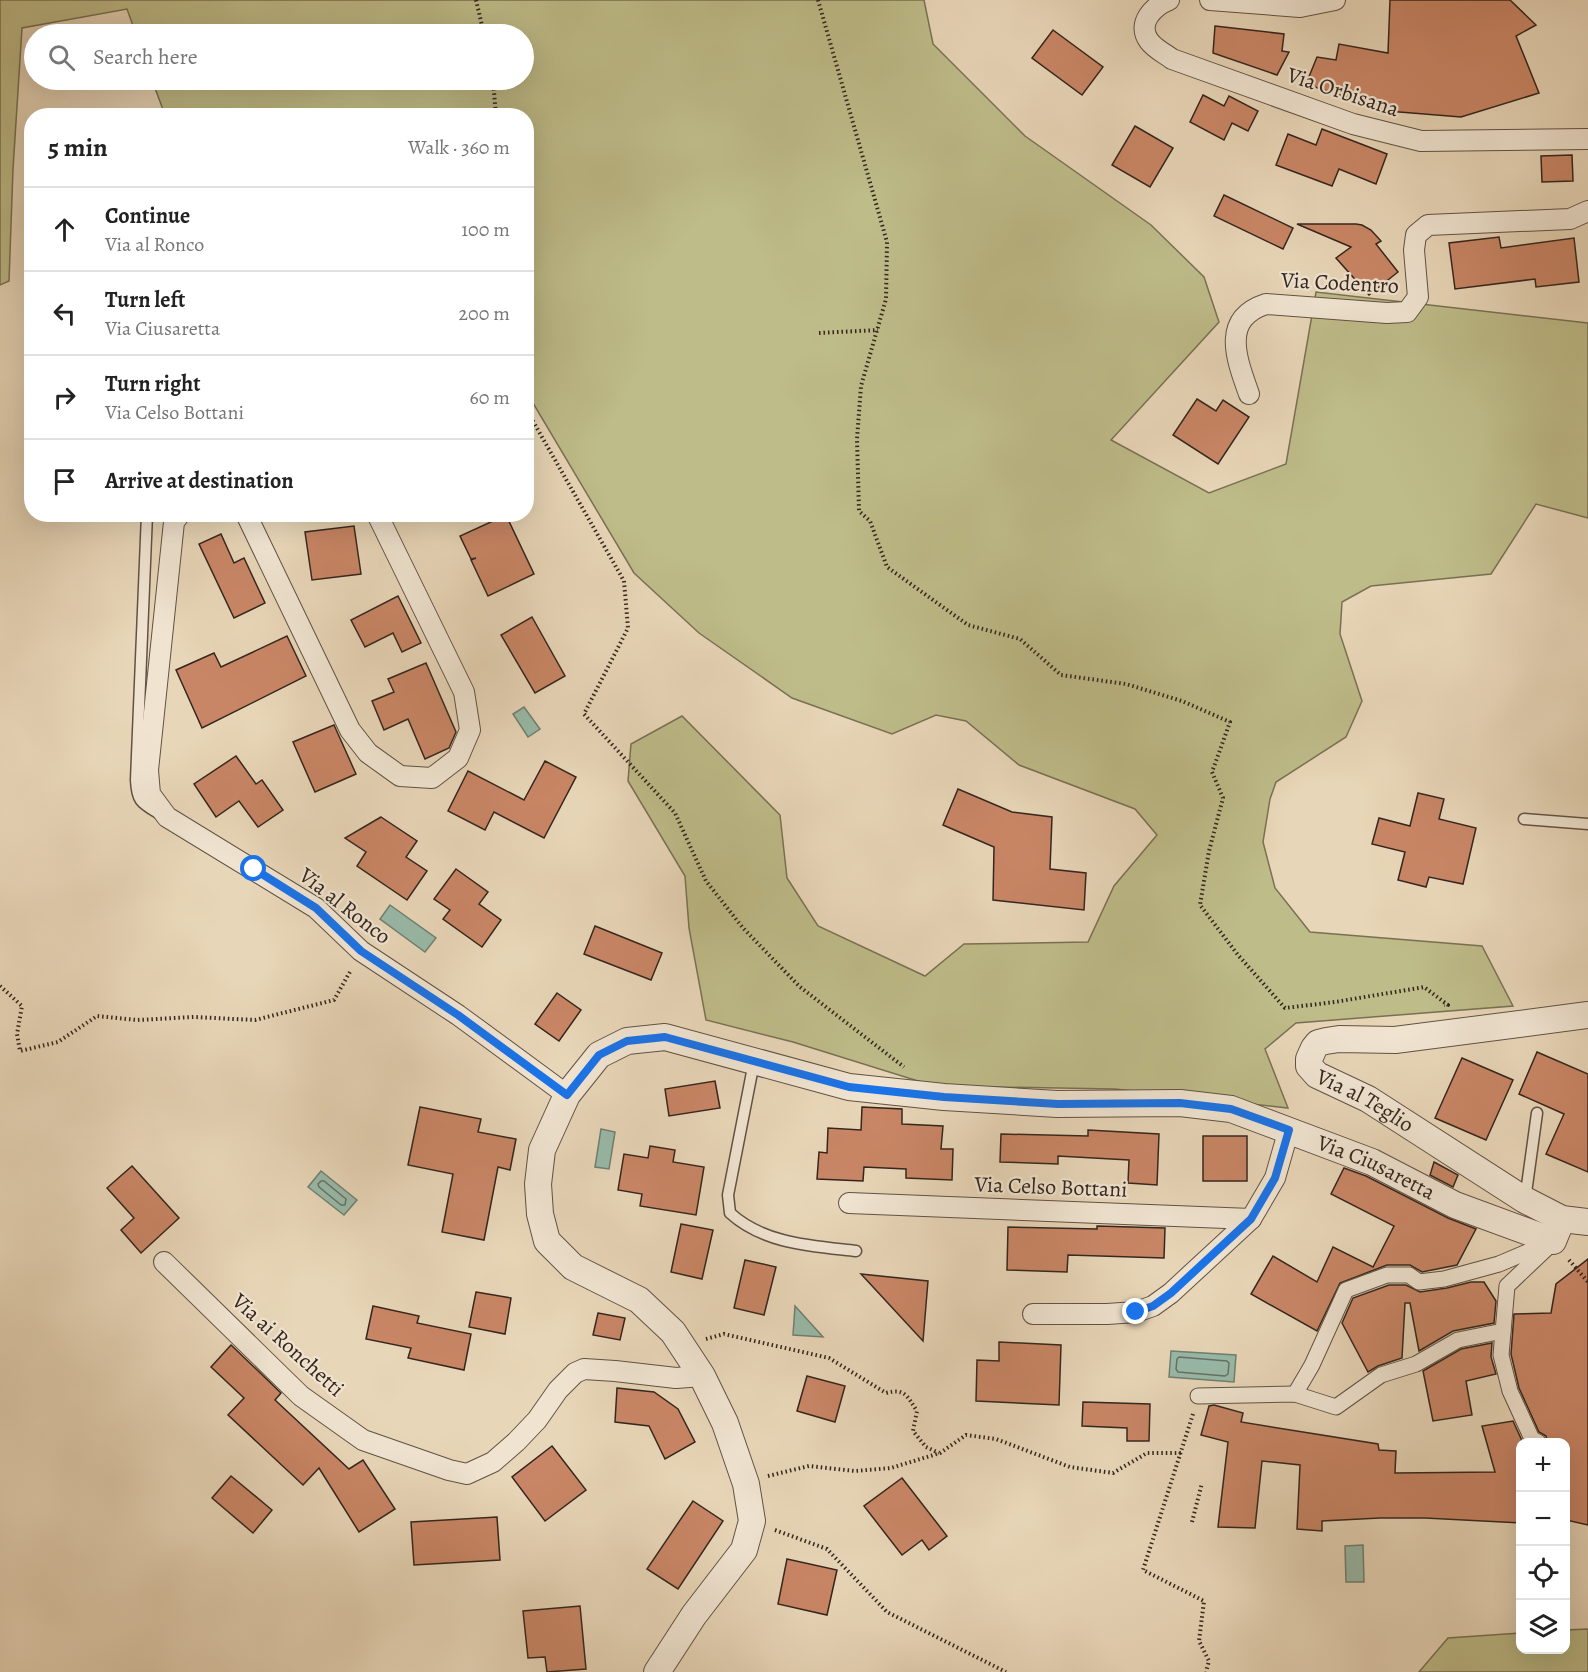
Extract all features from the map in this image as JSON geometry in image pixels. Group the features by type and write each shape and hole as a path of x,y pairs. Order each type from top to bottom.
{"street":[{"name":"Via Orbisana","path":"1169,0 1157,5 1148,15 1145,28 1148,39 1157,49 1172,59 1353,124 1420,141 1588,139"},
{"path":"1210,0 1300,7 1335,0"},
{"name":"Via Codentro","path":"1249,394 1236,358 1237,327 1250,309 1266,304 1387,313 1407,312 1418,297 1414,249 1416,235 1428,225 1570,219 1588,211"},
{"name":"Via al Ronco","path":"174,522 148,770 150,794 166,817 316,908 361,951 458,1015 567,1095"},
{"path":"250,522 350,730 368,753 400,776 432,778 458,758 470,730 464,692 381,522"},
{"name":"Via al Teglio","path":"1588,1015 1395,1040 1339,1039 1318,1044 1311,1053 1310,1066 1317,1075 1368,1099 1525,1200 1558,1230 1588,1222"},
{"name":"Via Ciusaretta","path":"657,1672 694,1615 744,1550 752,1521 746,1484 725,1423 702,1376 673,1332 639,1300 573,1266 547,1241 540,1214 538,1184 543,1150 567,1095 599,1055 627,1041 665,1037 849,1087 944,1097 1058,1104 1180,1103 1231,1109 1372,1162 1455,1205 1558,1230"},
{"path":"1033,1314 1117,1314 1136,1312 1153,1306 1171,1293 1251,1219 1275,1178 1289,1130"},
{"name":"Via Celso Bottani","path":"849,1203 1251,1219"},
{"path":"1532,1438 1510,1392 1501,1355 1507,1286 1558,1230"},
{"path":"1295,1394 1312,1365 1346,1290 1387,1275 1408,1275 1419,1282 1444,1279 1499,1264 1558,1230"},
{"name":"Via ai Ronchetti","path":"164,1262 301,1396 363,1440 467,1474 493,1462 516,1442 537,1420 558,1390 575,1373 584,1369 676,1378 702,1376"},
{"path":"1198,1396 1295,1394 1336,1407 1381,1375 1416,1364 1458,1340 1503,1331"}],"lane":[{"path":"147,522 137,795 143,804 166,817"},
{"path":"1524,819 1588,824"},
{"path":"754,1061 728,1195 730,1213 743,1225 790,1244 856,1251"},
{"path":"1525,1200 1538,1113"}],"path":[{"path":"476,0 482,24"},
{"path":"818,0 887,242 886,299 861,386 857,439 859,511 870,521 887,567 968,625 1020,639 1061,675 1126,684 1182,701 1230,722 1212,772 1223,798 1209,851 1200,905 1285,1008 1424,987 1448,1005 1438,1006"},
{"path":"494,90 495,108"},
{"path":"819,333 878,330"},
{"path":"534,423 624,581 628,628 584,714 675,813 706,881 743,928 800,987 906,1068"},
{"path":"0,986 22,1006 17,1034 20,1052 58,1042 97,1016 137,1020 194,1017 255,1020 334,1000 361,951"},
{"path":"686,1352 703,1340 724,1334 829,1358 886,1393 896,1390 906,1394 917,1411 913,1431 926,1447 940,1453"},
{"path":"1198,1396 1182,1453 1143,1570 1204,1601 1199,1641 1209,1661 1206,1672"},
{"path":"746,1484 780,1472 809,1466 855,1471 882,1469 918,1461 940,1453 966,1435 996,1439 1070,1467 1113,1473 1147,1453 1182,1453"},
{"path":"1192,1522 1202,1483"},
{"path":"752,1521 827,1549 887,1612 1006,1672"}],"shaded area":[{"path":"0,0 924,0 933,44 1025,136 1151,225 1204,277 1219,322 1111,440 1209,493 1286,464 1316,292 1588,323 1588,518 1536,504 1491,574 1371,586 1342,602 1340,634 1362,701 1346,737 1276,782 1270,799 1263,842 1275,888 1310,932 1482,946 1513,1006 1296,1023 1265,1049 1288,1108 1115,1089 934,1086 793,1042 706,1020 689,928 685,876 628,781 631,744 682,716 780,815 787,878 818,926 925,976 964,944 1088,942 1114,886 1157,835 1135,809 1019,765 966,721 936,715 892,734 792,698 699,633 634,573 534,405 534,108 162,108 156,90 534,90 534,24 132,24 127,9 44,24 24,24 13,169 9,281 0,285"},
{"path":"1588,1629 1588,1672 1419,1672 1448,1638 1516,1633 1516,1654 1570,1654 1570,1630"}],"water":[{"path":"524,707 540,729 528,737 513,714"},
{"path":"390,905 436,938 425,952 380,919"},
{"path":"601,1129 615,1132 609,1169 595,1167"},
{"path":"321,1171 357,1200 344,1215 308,1187"},
{"path":"795,1306 823,1337 793,1335"},
{"path":"1171,1351 1236,1355 1234,1382 1169,1377"},
{"path":"1363,1545 1364,1582 1346,1582 1345,1546"}],"building":[{"path":"1390,0 1510,0 1536,25 1516,36 1539,93 1461,117 1387,111 1306,84 1317,57 1336,60 1339,44 1388,53"},
{"path":"1215,26 1284,34 1282,51 1289,52 1277,75 1213,53"},
{"path":"1053,30 1103,67 1082,95 1032,58"},
{"path":"1203,95 1224,106 1229,96 1258,111 1248,131 1232,123 1224,140 1190,122"},
{"path":"1135,126 1173,148 1150,187 1112,165"},
{"path":"1322,129 1387,154 1376,184 1339,169 1332,186 1276,165 1288,134 1316,145"},
{"path":"1572,155 1573,181 1542,182 1541,156"},
{"path":"1224,195 1293,228 1283,249 1214,216"},
{"path":"1297,224 1362,225 1371,230 1381,241 1376,244 1398,272 1369,295 1336,258 1351,247"},
{"path":"1499,237 1501,248 1574,238 1579,282 1536,287 1535,279 1455,289 1449,243"},
{"path":"1197,399 1216,411 1223,400 1249,417 1218,464 1173,435"},
{"path":"491,522 509,522 534,574 488,596 471,560 476,558 471,559 460,536"},
{"path":"354,526 361,574 312,580 305,532"},
{"path":"221,534 234,563 244,558 265,603 234,618 199,544"},
{"path":"398,596 421,643 402,652 393,633 365,647 351,620"},
{"path":"532,617 565,676 535,693 501,635"},
{"path":"287,636 306,676 202,728 176,670 214,653 221,667"},
{"path":"426,663 456,732 449,748 425,759 408,719 384,730 372,701 394,692 388,679"},
{"path":"334,725 356,774 315,792 293,742"},
{"path":"236,756 256,784 262,780 283,810 258,827 239,801 216,817 194,784"},
{"path":"545,761 576,777 544,838 494,812 485,830 448,811 468,771 524,800"},
{"path":"958,789 1012,812 1052,817 1050,869 1086,873 1084,910 993,900 994,847 943,825"},
{"path":"1418,793 1444,799 1439,819 1476,828 1463,884 1429,877 1426,887 1398,880 1405,852 1372,844 1379,818 1410,826"},
{"path":"381,817 417,841 406,857 427,871 407,900 357,866 366,852 345,838"},
{"path":"456,869 488,892 479,904 501,920 482,947 443,919 450,910 434,899"},
{"path":"595,926 662,953 651,980 584,954"},
{"path":"557,993 581,1010 559,1041 535,1024"},
{"path":"1537,1052 1588,1074 1588,1172 1546,1154 1564,1114 1519,1094"},
{"path":"1462,1058 1513,1080 1486,1140 1435,1118"},
{"path":"715,1081 720,1108 669,1116 665,1089"},
{"path":"420,1107 481,1119 478,1132 516,1139 510,1170 498,1167 484,1240 442,1232 453,1174 408,1165"},
{"path":"862,1107 902,1109 902,1124 943,1126 941,1149 953,1149 952,1180 906,1178 906,1169 864,1167 863,1181 817,1179 819,1152 827,1153 828,1128 861,1130"},
{"path":"1088,1130 1159,1134 1157,1185 1128,1183 1129,1160 1058,1156 1058,1164 1000,1162 1001,1134 1088,1136"},
{"path":"1203,1136 1247,1136 1247,1181 1203,1181"},
{"path":"650,1146 675,1150 673,1162 704,1167 696,1215 640,1206 642,1194 618,1190 624,1154 648,1158"},
{"path":"1434,1162 1458,1175 1453,1187 1430,1175"},
{"path":"132,1166 179,1218 141,1253 121,1230 134,1218 107,1188"},
{"path":"1344,1168 1366,1176 1448,1218 1476,1229 1457,1265 1422,1272 1410,1265 1387,1265 1340,1283 1317,1331 1251,1294 1273,1256 1317,1282 1333,1247 1373,1267 1394,1226 1331,1194"},
{"path":"681,1224 713,1230 702,1279 671,1272"},
{"path":"1097,1226 1165,1228 1164,1258 1068,1255 1067,1272 1007,1270 1008,1227 1097,1229"},
{"path":"1588,1259 1588,1525 1570,1521 1570,1438 1547,1438 1539,1432 1519,1388 1511,1354 1514,1314 1551,1313 1556,1284"},
{"path":"745,1260 776,1267 764,1315 734,1308"},
{"path":"861,1274 928,1281 923,1341"},
{"path":"1471,1282 1484,1282 1496,1301 1494,1323 1453,1331 1419,1351 1410,1303 1405,1303 1402,1358 1368,1372 1342,1323 1353,1298 1389,1285 1406,1285 1420,1292"},
{"path":"476,1292 511,1298 505,1334 469,1327"},
{"path":"373,1306 419,1316 417,1323 471,1334 464,1370 408,1358 411,1348 366,1339"},
{"path":"598,1313 625,1318 620,1340 593,1335"},
{"path":"999,1342 1061,1345 1059,1405 976,1401 977,1360 999,1361"},
{"path":"1492,1343 1491,1357 1496,1374 1466,1381 1472,1415 1433,1421 1423,1371 1461,1349"},
{"path":"231,1345 281,1393 275,1400 349,1469 363,1460 395,1509 359,1532 319,1468 303,1485 228,1415 244,1398 211,1367"},
{"path":"807,1376 845,1386 835,1422 797,1411"},
{"path":"617,1388 654,1392 678,1409 695,1442 665,1459 649,1426 615,1422"},
{"path":"1083,1402 1150,1404 1149,1441 1127,1441 1127,1428 1082,1426"},
{"path":"1214,1405 1243,1413 1241,1422 1378,1444 1379,1450 1396,1451 1395,1473 1495,1472 1482,1426 1513,1421 1521,1438 1516,1438 1516,1523 1380,1518 1322,1521 1322,1531 1297,1529 1300,1465 1262,1461 1255,1528 1218,1527 1228,1442 1201,1435 1209,1406"},
{"path":"552,1446 586,1490 545,1521 512,1477"},
{"path":"231,1476 272,1510 253,1533 212,1498"},
{"path":"902,1478 947,1536 929,1550 922,1540 902,1555 864,1506"},
{"path":"693,1501 723,1521 678,1589 647,1569"},
{"path":"497,1517 500,1560 414,1565 411,1522"},
{"path":"787,1559 837,1570 827,1615 778,1604"},
{"path":"580,1606 586,1669 547,1672 545,1657 528,1658 523,1611"}],"route":[{"path":"254,869 316,908 361,951 458,1015 567,1095 599,1055 627,1041 665,1037 849,1087 944,1097 1058,1104 1180,1103 1231,1109 1289,1130 1275,1178 1251,1219 1171,1293 1153,1306 1136,1312"}]}
